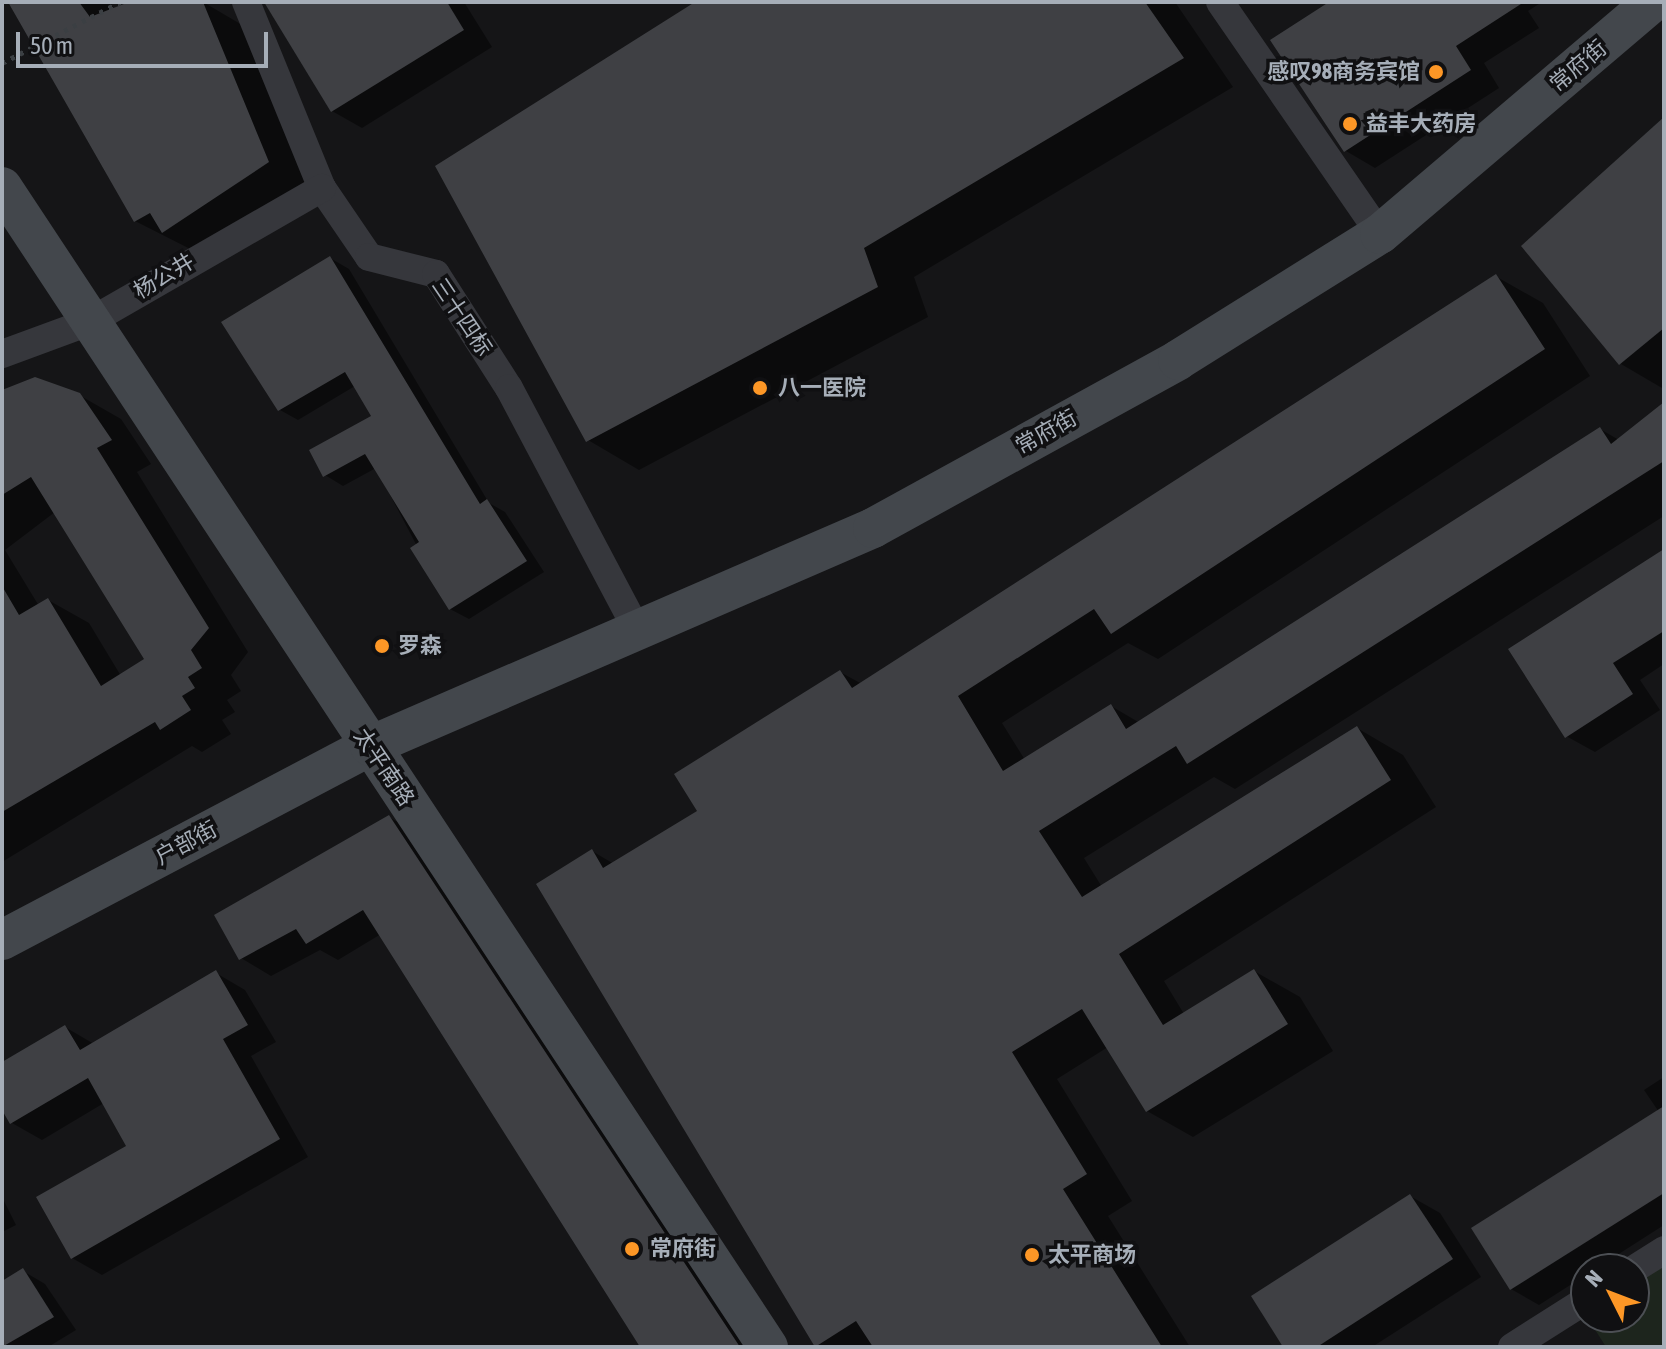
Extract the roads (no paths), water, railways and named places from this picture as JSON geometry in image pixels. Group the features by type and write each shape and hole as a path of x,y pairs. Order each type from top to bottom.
{"main road":[{"name":"常府街","path":"370,746 635,626 873,528 1178,360 1380,234 1653,2"},
{"name":"太平南路","path":"2,187 768,1347"},
{"name":"户部街","path":"2,940 370,746"}],"street":[{"name":"三十四标","path":"246,2 322,188 369,257 436,274 509,388 635,626"},
{"path":"1220,2 1380,234"},
{"name":"杨公井","path":"2,354 89,322 322,188"},
{"path":"1512,1347 1570,1310"}],"place":[{"name":"感叹98商务宾馆","path":"1436,72"},
{"name":"益丰大药房","path":"1350,124"},
{"name":"八一医院","path":"760,388"},
{"name":"罗森","path":"382,646"},
{"name":"常府街","path":"632,1249"},
{"name":"太平商场","path":"1032,1255"}]}
